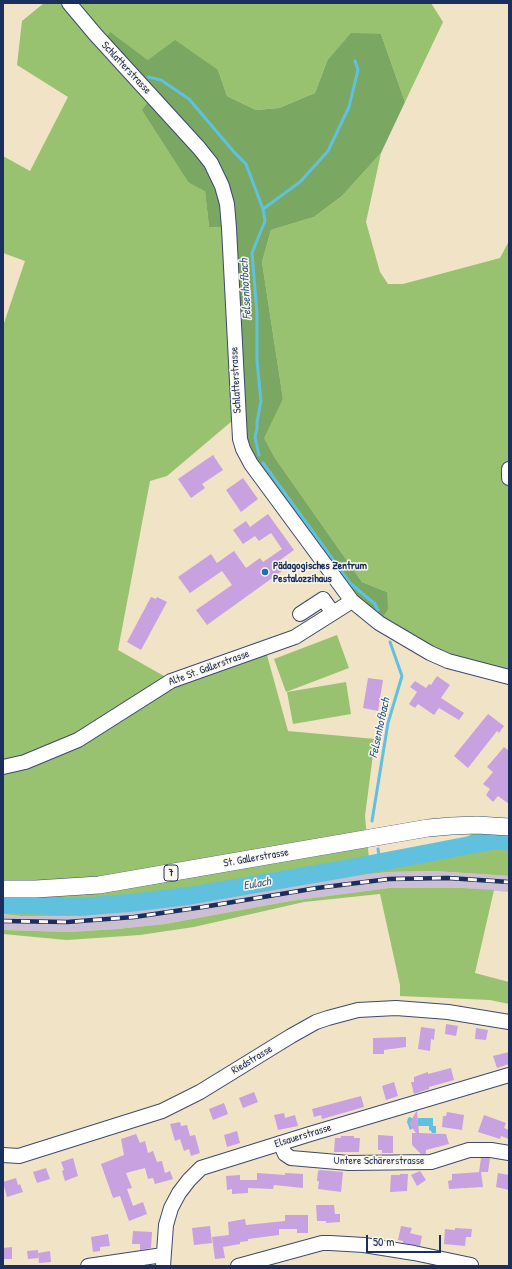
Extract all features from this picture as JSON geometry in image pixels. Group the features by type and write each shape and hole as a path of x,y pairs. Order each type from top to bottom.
{"main road":[{"name":"St. Gallerstrasse","path":"3,889 68,888 112,883 428,828 477,825 509,827"}],"street":[{"name":"Schlatterstrasse","path":"70,3 95,34 200,148 211,163 222,186 227,204 228,216 240,439 243,449 251,464 352,601 379,623 430,653 448,660 509,677"},
{"path":"509,469 509,478"},
{"path":"300,614 323,599 333,613"},
{"name":"Alte St. Gallerstrasse","path":"3,767 25,762 78,740 171,680 295,637 352,601"},
{"name":"Riedstrasse","path":"3,1155 19,1156 162,1111 200,1092 316,1022 358,1010 396,1008 448,1012 509,1022"},
{"name":"Elsauerstrasse","path":"163,1260 166,1225 171,1208 179,1193 201,1168 509,1075"},
{"name":"Untere Schärerstrasse","path":"280,1143 290,1158 349,1163 431,1162 469,1150 492,1150 509,1153"},
{"path":"3,1161 19,1156"},
{"path":"238,1266 317,1245 330,1243 364,1245 414,1253 471,1265"},
{"path":"88,1266 163,1260"}],"shaded area":[{"path":"435,871 509,876 509,892 464,888 389,888 290,901 165,924 68,932 3,930 3,914 21,916 68,916 116,913 155,909 343,877 388,872"}],"green space":[{"path":"44,3 431,3 443,22 405,102 381,34 327,61 315,93 279,108 256,110 227,96 218,70 148,60 110,33 103,43 153,97 189,183 205,190 209,227 229,228 238,416 167,476 150,481 118,650 171,680 265,648 288,731 375,739 365,816 369,859 462,840 473,833 509,836 509,876 435,871 388,872 343,877 155,909 68,916 21,916 3,914 3,326 25,261 3,253 3,156 30,171 68,97 17,65 22,21"},
{"path":"110,32 148,60 175,40 218,70 227,96 256,110 279,108 315,93 327,61 351,33 381,34 405,102 381,153 342,196 314,217 271,230 262,262 283,399 264,438 275,458 362,582 387,592 388,609 379,623 352,601 243,449 229,228 209,227 205,191 189,183 142,110 152,97 103,43"},
{"path":"381,153 366,222 380,272 388,284 403,284 500,258 509,241 509,677 481,670 379,623 387,592 362,582 275,458 263,437 283,399 262,262 271,230 314,217 342,196"},
{"path":"337,635 349,668 286,692 274,659"},
{"path":"346,682 351,714 293,724 287,692"},
{"path":"389,888 464,888 494,890 475,973 509,982 509,1004 490,1000 400,996 400,985 380,894 304,902 194,927 140,935 67,940 3,934 3,930 69,932 165,924 290,901"}],"water":[{"path":"410,1117 418,1122 418,1118 433,1118 433,1126 436,1126 436,1133 432,1133 429,1130 429,1126 418,1125 410,1130 407,1122 408,1118"}],"building":[{"path":"213,455 223,470 202,484 205,488 191,498 178,479"},
{"path":"243,478 258,499 241,512 226,490"},
{"path":"268,514 294,550 276,563 282,571 207,625 196,610 232,585 222,571 190,593 178,577 211,554 217,563 234,551 246,568 260,558 263,562 282,549 271,533 259,541 255,536 243,544 233,530 246,521 250,527"},
{"path":"151,597 156,599 157,597 167,602 141,650 127,642"},
{"path":"437,676 450,685 441,698 464,713 459,720 439,708 434,715 418,704 415,708 409,704 417,692 410,687 415,681 426,688 429,684 431,685"},
{"path":"368,678 383,680 378,711 363,708"},
{"path":"488,714 504,726 499,733 497,731 468,768 454,756"},
{"path":"504,747 509,751 509,804 498,796 493,802 486,795 490,789 483,784 493,772 487,767"},
{"path":"446,1024 458,1026 456,1036 445,1034"},
{"path":"421,1027 435,1029 434,1040 431,1039 430,1051 418,1049"},
{"path":"476,1028 488,1030 486,1040 475,1039"},
{"path":"406,1037 406,1047 384,1050 384,1054 373,1054 373,1038"},
{"path":"509,1052 509,1064 497,1068 493,1056"},
{"path":"451,1068 454,1080 429,1087 429,1089 414,1094 411,1082 414,1082 414,1077 428,1072 428,1074"},
{"path":"394,1082 398,1096 386,1100 382,1086"},
{"path":"254,1092 258,1102 243,1108 239,1098"},
{"path":"361,1096 364,1107 322,1119 321,1115 314,1117 312,1109"},
{"path":"224,1103 228,1114 213,1120 209,1109"},
{"path":"417,1111 419,1133 446,1134 449,1144 426,1150 426,1154 421,1154 412,1145 412,1133 416,1133 409,1124"},
{"path":"447,1112 464,1115 462,1130 442,1127 443,1116 446,1116"},
{"path":"284,1113 285,1118 295,1115 298,1126 278,1130 274,1115"},
{"path":"484,1115 506,1123 504,1128 509,1130 509,1139 501,1136 500,1139 478,1132"},
{"path":"180,1122 181,1126 187,1125 190,1136 195,1135 200,1153 191,1156 189,1149 184,1151 180,1139 175,1141 170,1124"},
{"path":"237,1131 240,1143 227,1147 224,1135"},
{"path":"136,1134 140,1143 145,1141 148,1153 153,1151 157,1162 162,1161 165,1173 170,1171 173,1179 155,1184 153,1178 148,1179 145,1168 126,1173 132,1188 127,1189 133,1206 143,1202 147,1214 129,1221 120,1196 113,1198 101,1164 124,1155 121,1139"},
{"path":"378,1135 393,1136 393,1153 382,1153 382,1150 378,1150"},
{"path":"341,1136 354,1136 354,1138 360,1138 359,1152 334,1152 335,1138 341,1138"},
{"path":"73,1158 78,1176 65,1181 62,1171 64,1170 61,1162"},
{"path":"481,1158 490,1158 488,1172 479,1172"},
{"path":"46,1168 50,1179 37,1183 33,1172"},
{"path":"318,1171 343,1172 341,1192 318,1189"},
{"path":"420,1171 426,1180 417,1186 411,1175"},
{"path":"481,1172 483,1187 449,1189 448,1181 452,1180 452,1174"},
{"path":"257,1173 285,1175 285,1173 303,1174 303,1188 274,1185 273,1189 248,1188 248,1193 232,1194 232,1189 227,1190 226,1176 240,1175 240,1180 257,1180"},
{"path":"498,1173 509,1175 509,1190 496,1187"},
{"path":"408,1174 407,1191 390,1192 391,1175"},
{"path":"16,1178 18,1185 20,1184 23,1192 7,1197 3,1182"},
{"path":"316,1205 334,1205 335,1214 340,1214 340,1222 326,1223 326,1221 317,1221"},
{"path":"285,1215 308,1215 308,1233 297,1233 297,1229 279,1229 279,1235 248,1239 248,1241 240,1242 240,1244 223,1247 225,1258 215,1259 212,1237 229,1235 228,1222 245,1219 246,1225 285,1221"},
{"path":"210,1226 212,1243 194,1245 192,1228"},
{"path":"401,1226 412,1228 410,1233 422,1236 420,1246 403,1243 403,1241 398,1240"},
{"path":"455,1228 472,1229 471,1237 466,1237 465,1246 444,1244 445,1229 455,1230"},
{"path":"133,1231 152,1232 151,1248 140,1250 140,1244 132,1244"},
{"path":"108,1234 110,1246 100,1247 100,1251 93,1252 91,1237"},
{"path":"12,1247 12,1259 3,1259 3,1248"},
{"path":"38,1250 38,1258 28,1259 27,1251"},
{"path":"50,1251 51,1262 39,1263 38,1253"}],"waterway":[{"path":"263,209 300,182 328,151 349,107 358,70 355,61"},
{"name":"Felsenhofbach","path":"148,77 161,80 189,99 246,164 263,209 265,221 252,253 257,313 257,361 261,401 255,437 259,455"},
{"name":"Felsenhofbach","path":"263,463 350,583 375,604 378,610"},
{"name":"Felsenhofbach","path":"372,821 388,723 402,676 390,642"},
{"name":"Eulach","path":"3,904 80,907 188,896 350,868 498,840 509,842"},
{"name":"Felsenhofbach","path":"378,849 380,861"}],"railway":[{"path":"3,921 67,922 134,917 317,888 389,879 448,878 509,882"}],"place":[{"name":"Pädagogisches Zentrum Pestalozzihaus","path":"265,572"}]}
